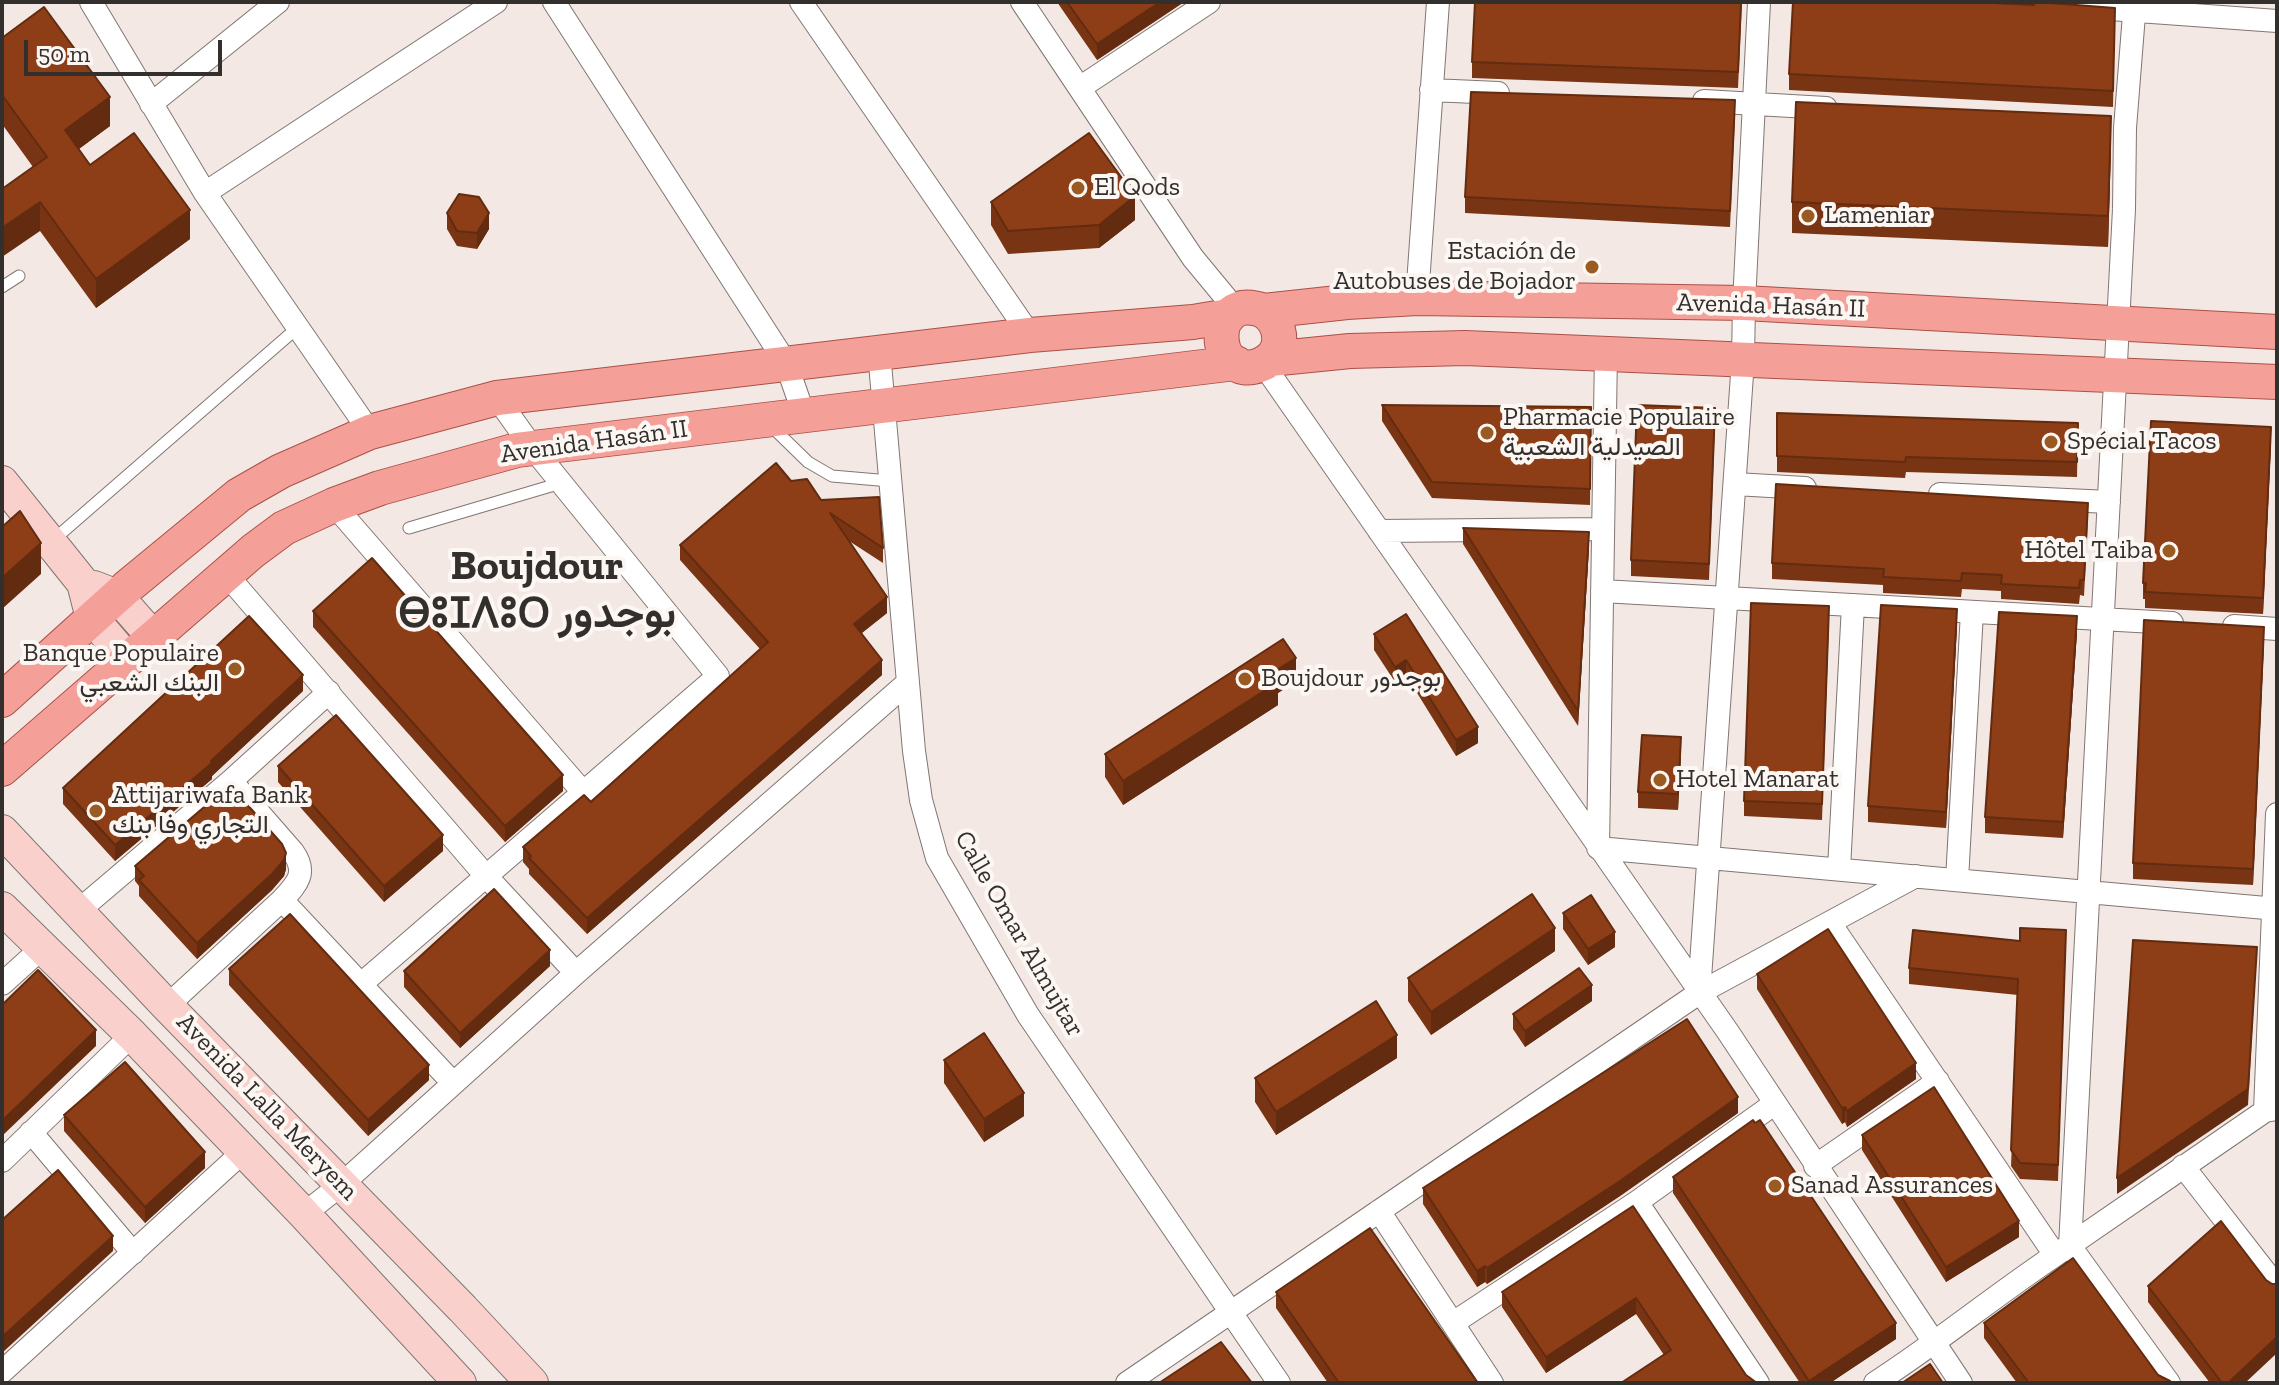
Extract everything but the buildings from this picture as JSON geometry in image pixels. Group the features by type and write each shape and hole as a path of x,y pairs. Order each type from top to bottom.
{"main road":[{"name":"Avenida Hasán II","path":"2,700 104,607 239,495 295,464 370,432 497,398 1030,335 1193,322 1243,312 1417,298 1744,303 2277,332"},
{"path":"1243,312 1272,316 1280,333 1280,343 1257,362 1223,350 1220,332 1243,312"},
{"name":"Avenida Hasán II","path":"2,769 226,574 284,528 380,488 532,447 1350,351 1465,348 2277,382"}],"street":[{"path":"91,2 205,193 370,432"},
{"path":"151,104 278,2"},
{"path":"205,193 496,2"},
{"path":"554,2 786,363 804,415"},
{"path":"801,2 1030,335"},
{"path":"1022,2 1193,258 1243,312"},
{"path":"1081,87 1209,2"},
{"path":"1417,298 1438,2"},
{"path":"1699,993 1743,360 1759,2"},
{"path":"2013,2 2135,7 2277,21"},
{"path":"2062,1251 2088,891 2116,375 2117,127 2135,7"},
{"path":"1431,90 1523,94"},
{"path":"1677,100 1846,109"},
{"name":"Calle Omar Almujtar","path":"879,352 906,684 921,800 937,858 1028,1015 1279,1383"},
{"path":"1598,848 1606,353"},
{"path":"1257,362 1379,531 1728,1032 1961,1383"},
{"path":"360,985 718,676 532,447 497,398"},
{"path":"1735,484 1828,489"},
{"path":"5,492 104,607 128,660"},
{"path":"1922,493 2109,502"},
{"path":"334,505 582,791"},
{"path":"1379,531 1603,529"},
{"path":"226,574 485,875 576,973"},
{"path":"1602,591 2277,629"},
{"path":"1839,869 1853,605"},
{"path":"104,607 153,637"},
{"path":"1957,880 1972,612"},
{"path":"304,1214 342,1184 576,973 906,684"},
{"path":"77,912 231,781 329,692"},
{"path":"167,1006 299,883 299,860 231,781"},
{"path":"1875,1383 1935,1344 2183,1166 2271,1110 2277,814"},
{"name":"Avenida Lalla Meryem","path":"2,831 532,1383"},
{"path":"1598,848 2275,908"},
{"path":"1127,1383 1699,993 1917,876"},
{"path":"282,900 453,1083"},
{"name":"Avenida Lalla Meryem","path":"2,908 44,946 244,1151 460,1383"},
{"path":"1830,923 1938,1081 2062,1251 2169,1383"},
{"path":"2,984 44,946"},
{"path":"2,1161 132,1035"},
{"path":"1815,1166 1938,1081"},
{"path":"1453,1323 1637,1202 1774,1104"},
{"path":"31,1132 133,1253"},
{"path":"2,1372 244,1151"},
{"path":"2183,1166 2277,1287"},
{"path":"1637,1202 1758,1383"},
{"path":"1379,1211 1492,1383"}],"lane":[{"path":"2,287 19,276"},
{"path":"51,542 296,329"},
{"path":"765,419 808,462 832,476 890,481"},
{"path":"409,528 561,482"}],"place":[{"name":"El Qods","path":"1078,188"},
{"name":"Lameniar","path":"1808,216"},
{"name":"Estación de Autobuses de Bojador","path":"1592,267"},
{"name":"Pharmacie Populaire الصيدلية الشعبية","path":"1487,433"},
{"name":"Spécial Tacos","path":"2051,442"},
{"name":"Hôtel Taiba","path":"2169,551"},
{"name":"Banque Populaire البنك الشعبي","path":"235,669"},
{"name":"Boujdour بوجدور","path":"1245,679"},
{"name":"Hotel Manarat","path":"1660,780"},
{"name":"Attijariwafa Bank التجاري وفا بنك","path":"96,811"},
{"name":"Sanad Assurances","path":"1775,1186"}],"district":[{"name":"Boujdour ⴱⵓⵊⴷⵓⵔ بوجدور","path":"537,591"}]}
